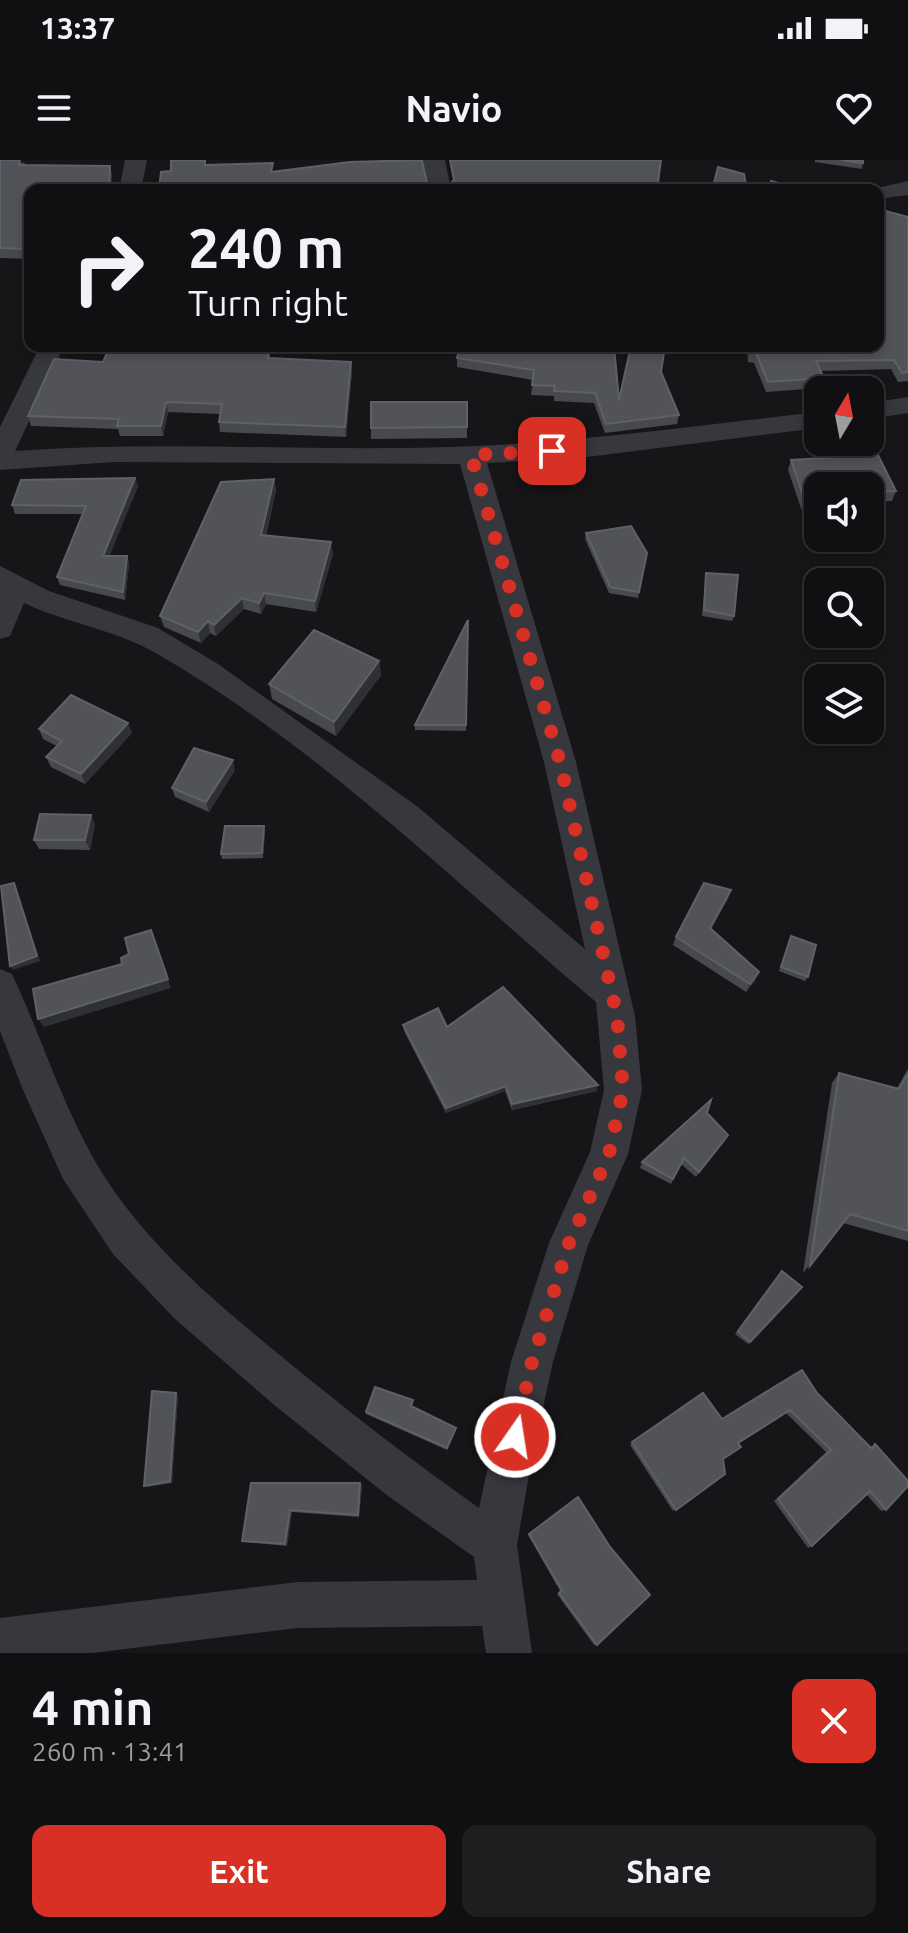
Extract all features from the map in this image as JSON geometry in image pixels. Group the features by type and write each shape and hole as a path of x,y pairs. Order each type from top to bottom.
{"street":[{"path":"131,184 136,160"},
{"path":"434,160 439,184"},
{"path":"884,191 908,188"},
{"path":"0,454 49,352"},
{"path":"884,409 908,405"},
{"path":"0,461 114,453 471,455 579,449 804,422"},
{"path":"471,455 560,762 612,994 623,1090 609,1154 569,1243 532,1362 495,1545 509,1653"},
{"path":"0,628 7,582 116,622 165,645 318,750 479,877 553,946 612,994"},
{"path":"0,985 63,1136 91,1190 164,1285 395,1477 495,1545"},
{"path":"0,1641 298,1605 504,1603"}],"building":[{"path":"0,160 20,160 19,165 110,166 109,184 24,184 24,249 0,248"},
{"path":"171,160 205,160 205,165 273,163 271,172 350,162 422,160 427,183 451,183 454,180 450,160 661,160 658,184 160,184 161,172 171,171"},
{"path":"718,167 744,174 746,184 714,184"},
{"path":"884,211 908,217 908,372 902,373 894,360 816,361 823,376 768,382 756,353 750,352 884,352"},
{"path":"107,352 268,352 268,358 351,362 345,427 219,422 222,404 166,402 161,426 117,426 119,419 28,416 54,359 103,362"},
{"path":"458,352 615,352 619,400 630,352 664,352 661,372 679,415 606,424 595,393 554,391 555,386 532,385 534,370 457,358"},
{"path":"371,402 467,402 467,427 371,428"},
{"path":"878,456 896,491 884,491 884,472 804,472 804,498 791,460"},
{"path":"135,478 103,556 127,556 123,592 57,577 86,506 12,505 21,480"},
{"path":"274,479 261,535 331,542 315,601 264,593 259,603 242,598 214,625 208,621 198,632 160,616 221,482"},
{"path":"631,526 647,553 639,592 610,587 586,533"},
{"path":"706,573 738,575 734,616 704,610"},
{"path":"468,620 466,725 415,725"},
{"path":"314,630 379,661 334,722 269,684"},
{"path":"71,695 128,723 81,774 46,757 62,741 39,729"},
{"path":"194,748 233,760 206,802 172,788"},
{"path":"40,814 91,815 85,840 34,840"},
{"path":"225,826 264,826 262,853 221,854"},
{"path":"14,883 37,956 10,966 1,886"},
{"path":"704,883 731,890 710,928 759,972 750,984 676,937"},
{"path":"151,930 168,979 38,1019 33,989 122,964 121,958 129,954 125,938"},
{"path":"791,936 816,945 808,977 781,967"},
{"path":"503,987 598,1085 512,1104 506,1086 446,1108 403,1025 438,1008 447,1027"},
{"path":"839,1073 899,1089 908,1073 908,1231 850,1214 810,1266"},
{"path":"711,1100 707,1113 728,1135 699,1172 684,1158 673,1179 642,1162"},
{"path":"782,1271 802,1287 750,1342 738,1331"},
{"path":"802,1370 817,1393 872,1449 875,1444 908,1481 908,1486 886,1510 870,1491 812,1546 778,1499 831,1450 790,1410 738,1443 741,1447 723,1459 725,1474 676,1510 632,1442 703,1393 722,1419"},
{"path":"375,1387 413,1400 411,1406 456,1428 447,1448 366,1412"},
{"path":"152,1391 176,1393 170,1481 144,1486"},
{"path":"251,1483 360,1483 358,1515 290,1510 285,1544 242,1541"},
{"path":"578,1497 610,1547 650,1595 597,1645 559,1593 562,1590 529,1534"}],"route":[{"path":"515,1437 532,1362 569,1243 609,1154 623,1090 617,1016 560,762 471,455 552,451"}]}
